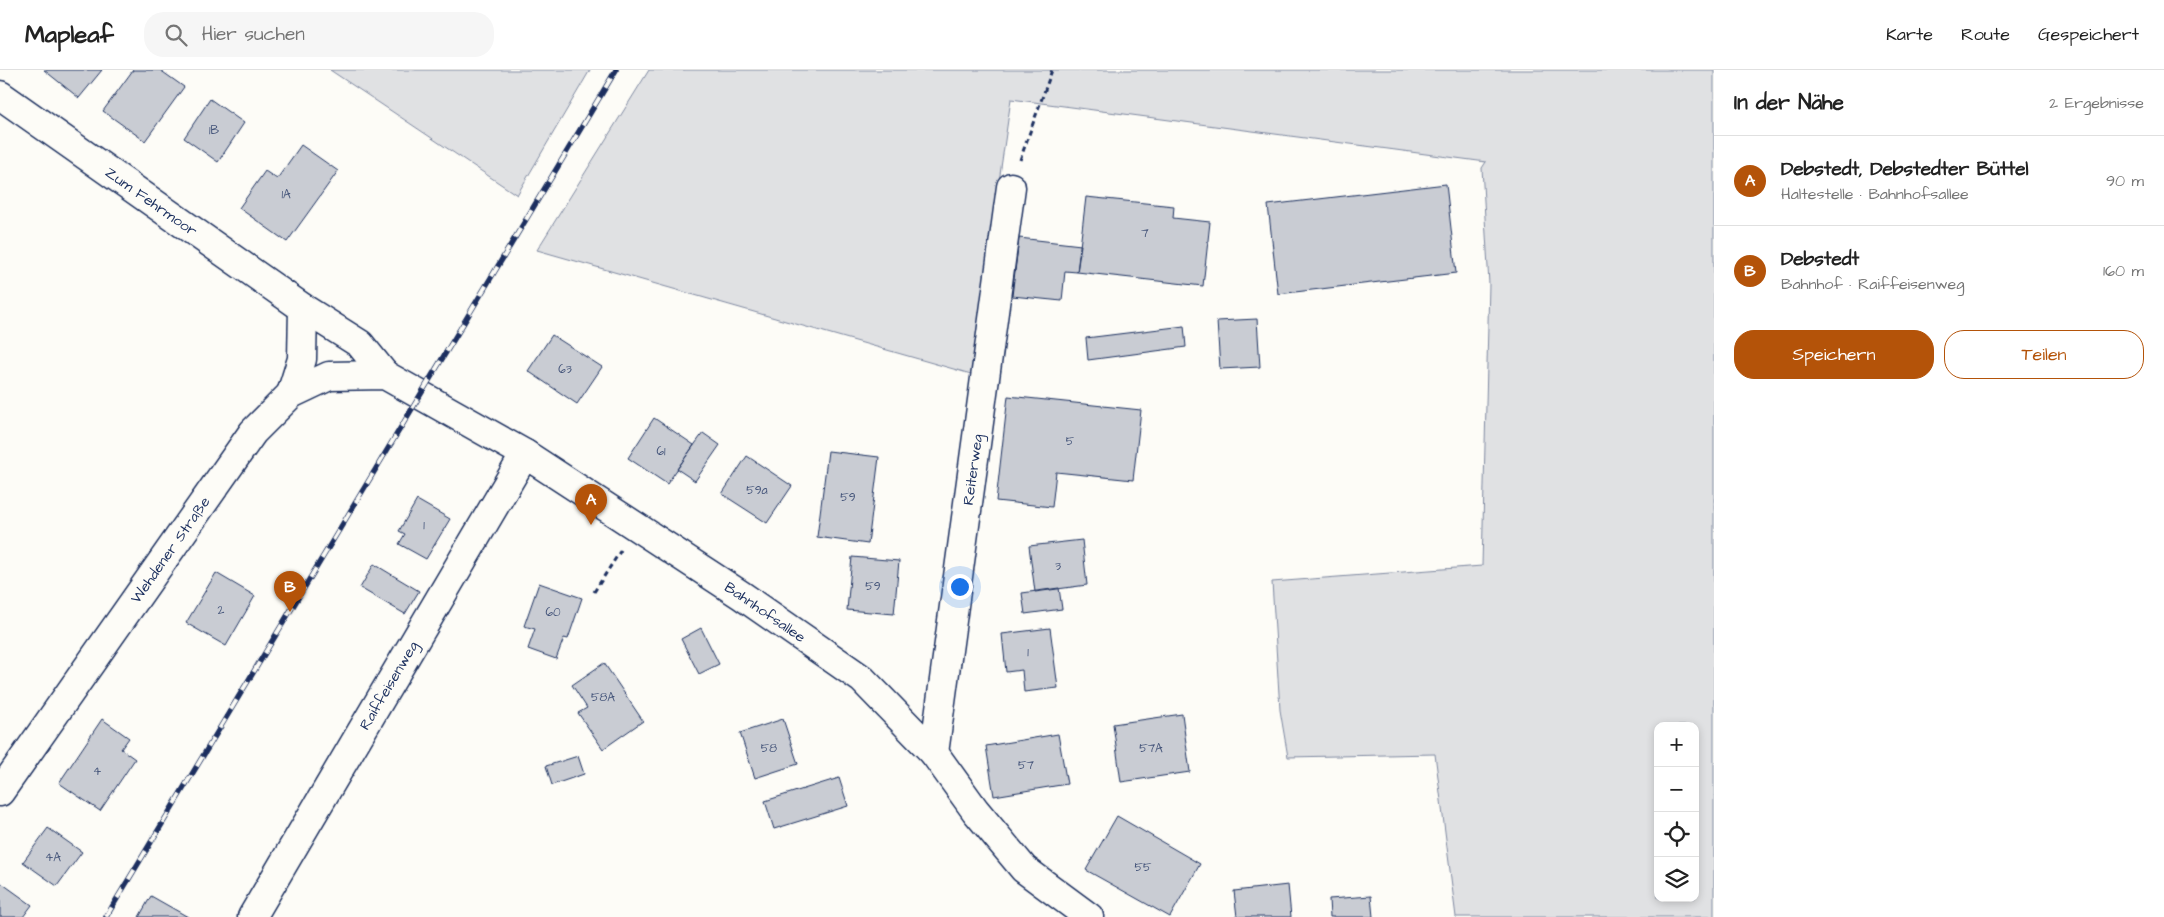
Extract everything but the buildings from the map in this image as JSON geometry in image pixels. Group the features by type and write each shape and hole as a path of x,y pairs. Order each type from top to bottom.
{"street":[{"name":"Zum Fehrmoor","path":"0,95 303,308 360,344 385,375"},
{"name":"Reiterweg","path":"934,753 1011,187"},
{"path":"291,394 302,359 303,308"},
{"name":"Bahnhofsallee","path":"385,375 525,454 741,595 862,679 934,753 975,810 1024,869 1089,917"},
{"name":"Wehdener Straße","path":"0,792 253,432 291,394 330,376 385,375"},
{"name":"Raiffeisenweg","path":"252,917 525,454"}],"path":[{"path":"1011,187 1052,70"},
{"path":"594,592 636,526"}],"shaded area":[{"path":"330,70 590,70 517,195"},
{"path":"649,70 1714,70 1714,917 1456,917 1435,754 1288,757 1280,710 1272,582 1482,566 1489,284 1482,168 1486,162 1011,99 971,374 537,250"}],"railway":[{"path":"106,917 616,70"}],"place":[{"name":"Debstedt, Debstedter Büttel","path":"591,525"},
{"name":"Debstedt","path":"290,612"}]}
